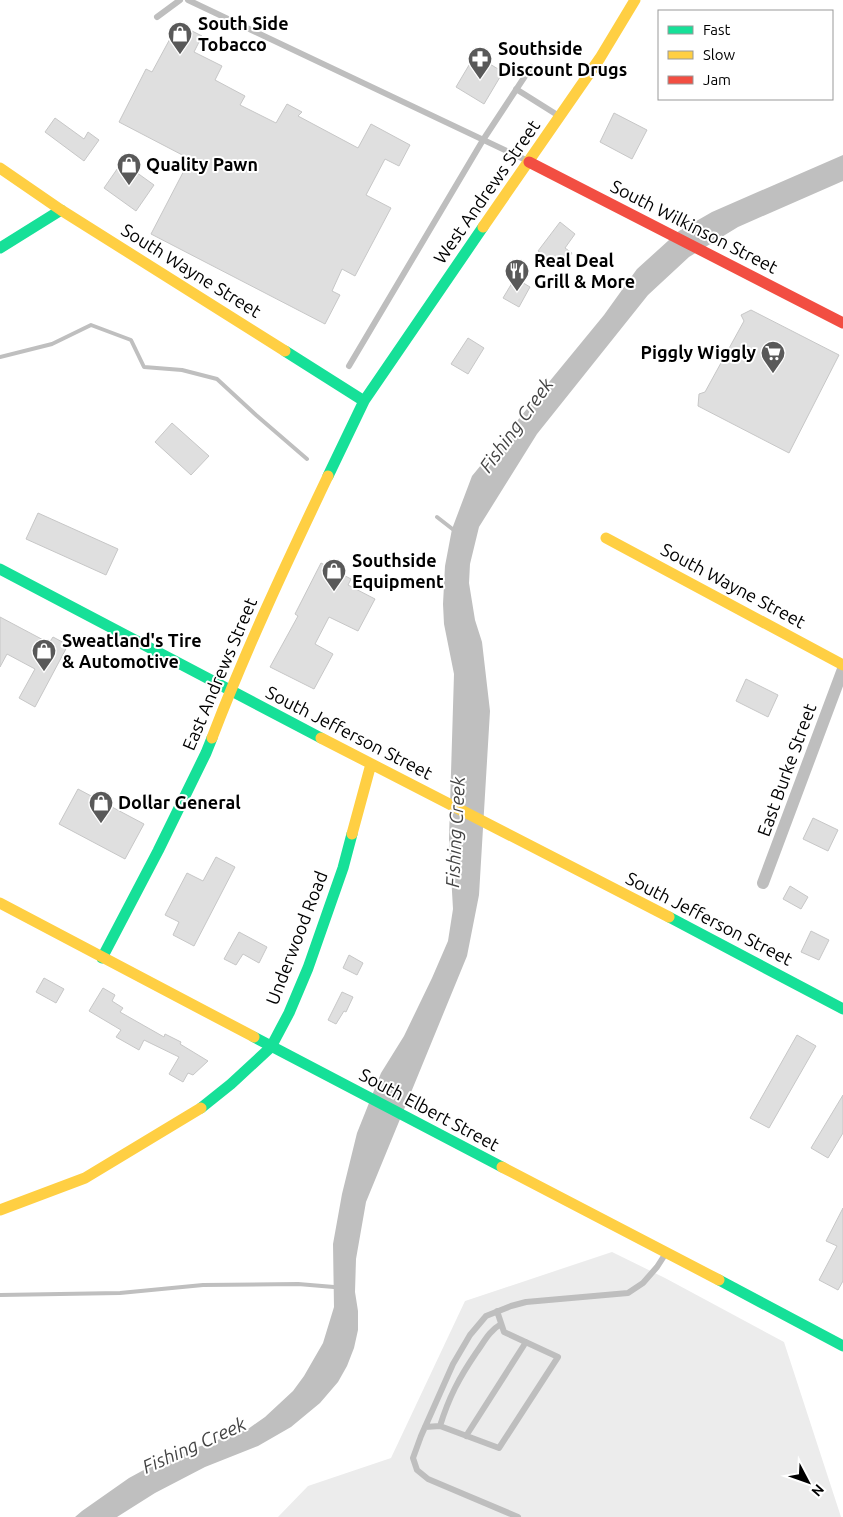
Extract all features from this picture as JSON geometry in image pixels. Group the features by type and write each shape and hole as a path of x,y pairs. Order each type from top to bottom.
{"street":[{"name":"West Andrews Street","path":"364,401 560,117 636,0"},
{"name":"South Wilkinson Street","path":"529,162 843,323"},
{"name":"South Wayne Street","path":"0,168 61,210 364,401"},
{"path":"0,248 61,210"},
{"name":"East Andrews Street","path":"102,958 158,851 201,762 278,581 364,401"},
{"name":"South Wayne Street","path":"606,538 843,667"},
{"name":"South Jefferson Street","path":"0,569 230,691 724,945 843,1010"},
{"name":"East Burke Street","path":"763,883 843,667"},
{"name":"Underwood Road","path":"0,1210 85,1178 197,1112 231,1084 271,1046 308,968 325,921 343,868 371,764"},
{"name":"South Elbert Street","path":"0,903 843,1346"}],"lane":[{"path":"157,17 180,0"},
{"path":"188,0 529,162"},
{"path":"348,366 483,140 531,67"},
{"path":"516,89 560,117"},
{"path":"518,1517 428,1479 417,1470 413,1458 453,1364 470,1335 486,1316 526,1302 628,1293 643,1283 657,1267 666,1252"},
{"path":"425,1427 440,1426 499,1448 558,1357 504,1332 497,1312"},
{"path":"440,1426 444,1411 458,1381 492,1330 501,1324"},
{"path":"466,1436 526,1342"}],"shaded area":[{"path":"612,1252 665,1278 784,1342 841,1517 278,1517 308,1486 391,1458 465,1301"}],"water":[{"name":"Fishing Creek","path":"843,155 843,181 738,227 689,257 648,295 537,434 479,527 470,564 469,583 475,620 482,642 490,711 479,895 467,956 366,1202 356,1259 355,1292 358,1330 354,1348 338,1382 320,1403 291,1427 258,1446 205,1467 155,1493 117,1517 75,1517 129,1478 162,1460 248,1429 265,1417 293,1391 323,1343 334,1307 333,1244 342,1194 357,1133 381,1073 404,1036 448,941 453,909 449,839 454,674 444,624 443,604 445,566 452,529 472,476 604,315 637,269 679,231 712,212"}],"building":[{"path":"178,24 202,36 194,52 222,66 215,80 245,96 240,105 276,123 287,104 302,112 298,116 358,148 371,124 410,145 399,166 385,159 366,195 391,208 355,276 342,269 332,291 340,295 325,324 151,234 190,159 119,122 146,69 152,72"},
{"name":"Southside Discount Drugs","path":"475,55 503,72 484,104 456,87"},
{"path":"614,113 647,130 632,159 600,142"},
{"path":"55,118 84,139 88,132 99,140 84,161 45,132"},
{"name":"Quality Pawn","path":"122,162 154,185 136,211 104,188"},
{"path":"560,222 575,234 565,248 572,253 566,261 560,257 555,264 538,251"},
{"name":"Real Deal Grill & More","path":"515,278 530,287 519,307 503,298"},
{"name":"Piggly Wiggly","path":"751,310 839,355 789,453 698,406 699,394 705,392 744,321 741,315"},
{"path":"468,338 484,348 468,374 451,364"},
{"path":"172,423 209,456 191,475 155,442"},
{"path":"38,513 118,549 106,575 26,539"},
{"path":"321,563 351,579 348,585 375,599 358,631 329,617 315,644 333,654 314,689 270,667 298,616 295,614"},
{"path":"0,617 49,643 53,637 68,645 35,707 19,698 35,669 7,654 0,667"},
{"path":"746,679 778,695 768,717 736,701"},
{"name":"Dollar General","path":"78,789 144,824 125,859 59,824"},
{"path":"813,818 838,830 828,851 803,839"},
{"path":"216,857 235,867 194,946 173,935 179,922 165,915 187,873 203,881"},
{"path":"790,886 808,897 801,909 783,899"},
{"path":"811,931 829,940 819,960 801,952"},
{"path":"239,932 267,947 259,963 243,954 236,965 224,959"},
{"path":"349,955 363,963 357,975 343,968"},
{"path":"44,978 64,989 56,1003 36,992"},
{"path":"103,988 115,995 112,1001 123,1008 120,1012 164,1037 165,1034 181,1042 180,1044 208,1061 193,1075 188,1073 183,1082 169,1074 179,1057 144,1040 139,1050 116,1037 121,1030 89,1011"},
{"path":"342,992 353,997 346,1012 344,1011 336,1024 328,1020"},
{"path":"797,1035 816,1046 769,1128 750,1118"},
{"path":"843,1095 843,1133 828,1158 811,1148"},
{"path":"843,1208 843,1281 838,1290 819,1280 837,1246 826,1241"}],"waterway":[{"path":"0,357 52,344 91,325 131,340 144,367 182,370 217,379 307,459"},
{"path":"437,517 455,531"},
{"path":"0,1295 120,1293 203,1285 298,1284 334,1287"}],"traffic: fast":[{"path":"0,248 61,210"},
{"path":"328,476 364,401 483,227"},
{"path":"285,351 364,401"},
{"path":"0,569 321,738"},
{"path":"102,958 158,851 212,738"},
{"path":"201,1108 231,1084 271,1047 289,1013 308,968 343,868 352,834"},
{"path":"669,917 843,1009"},
{"path":"254,1037 502,1167"},
{"path":"719,1280 843,1346"}],"traffic: slow":[{"path":"483,227 600,58 635,0"},
{"path":"0,168 61,210 285,351"},
{"path":"212,738 282,573 328,476"},
{"path":"606,538 843,665"},
{"path":"321,738 669,917"},
{"path":"352,834 371,764"},
{"path":"0,903 254,1037"},
{"path":"0,1210 85,1178 201,1108"},
{"path":"502,1167 719,1280"}],"traffic: jam":[{"path":"529,162 843,323"}],"place":[{"name":"South Side Tobacco","path":"180,55"},
{"name":"Southside Discount Drugs","path":"480,80"},
{"name":"Quality Pawn","path":"129,186"},
{"name":"Real Deal Grill & More","path":"517,292"},
{"name":"Piggly Wiggly","path":"773,374"},
{"name":"Southside Equipment","path":"334,592"},
{"name":"Sweatland's Tire & Automotive","path":"44,672"},
{"name":"Dollar General","path":"101,824"}]}
